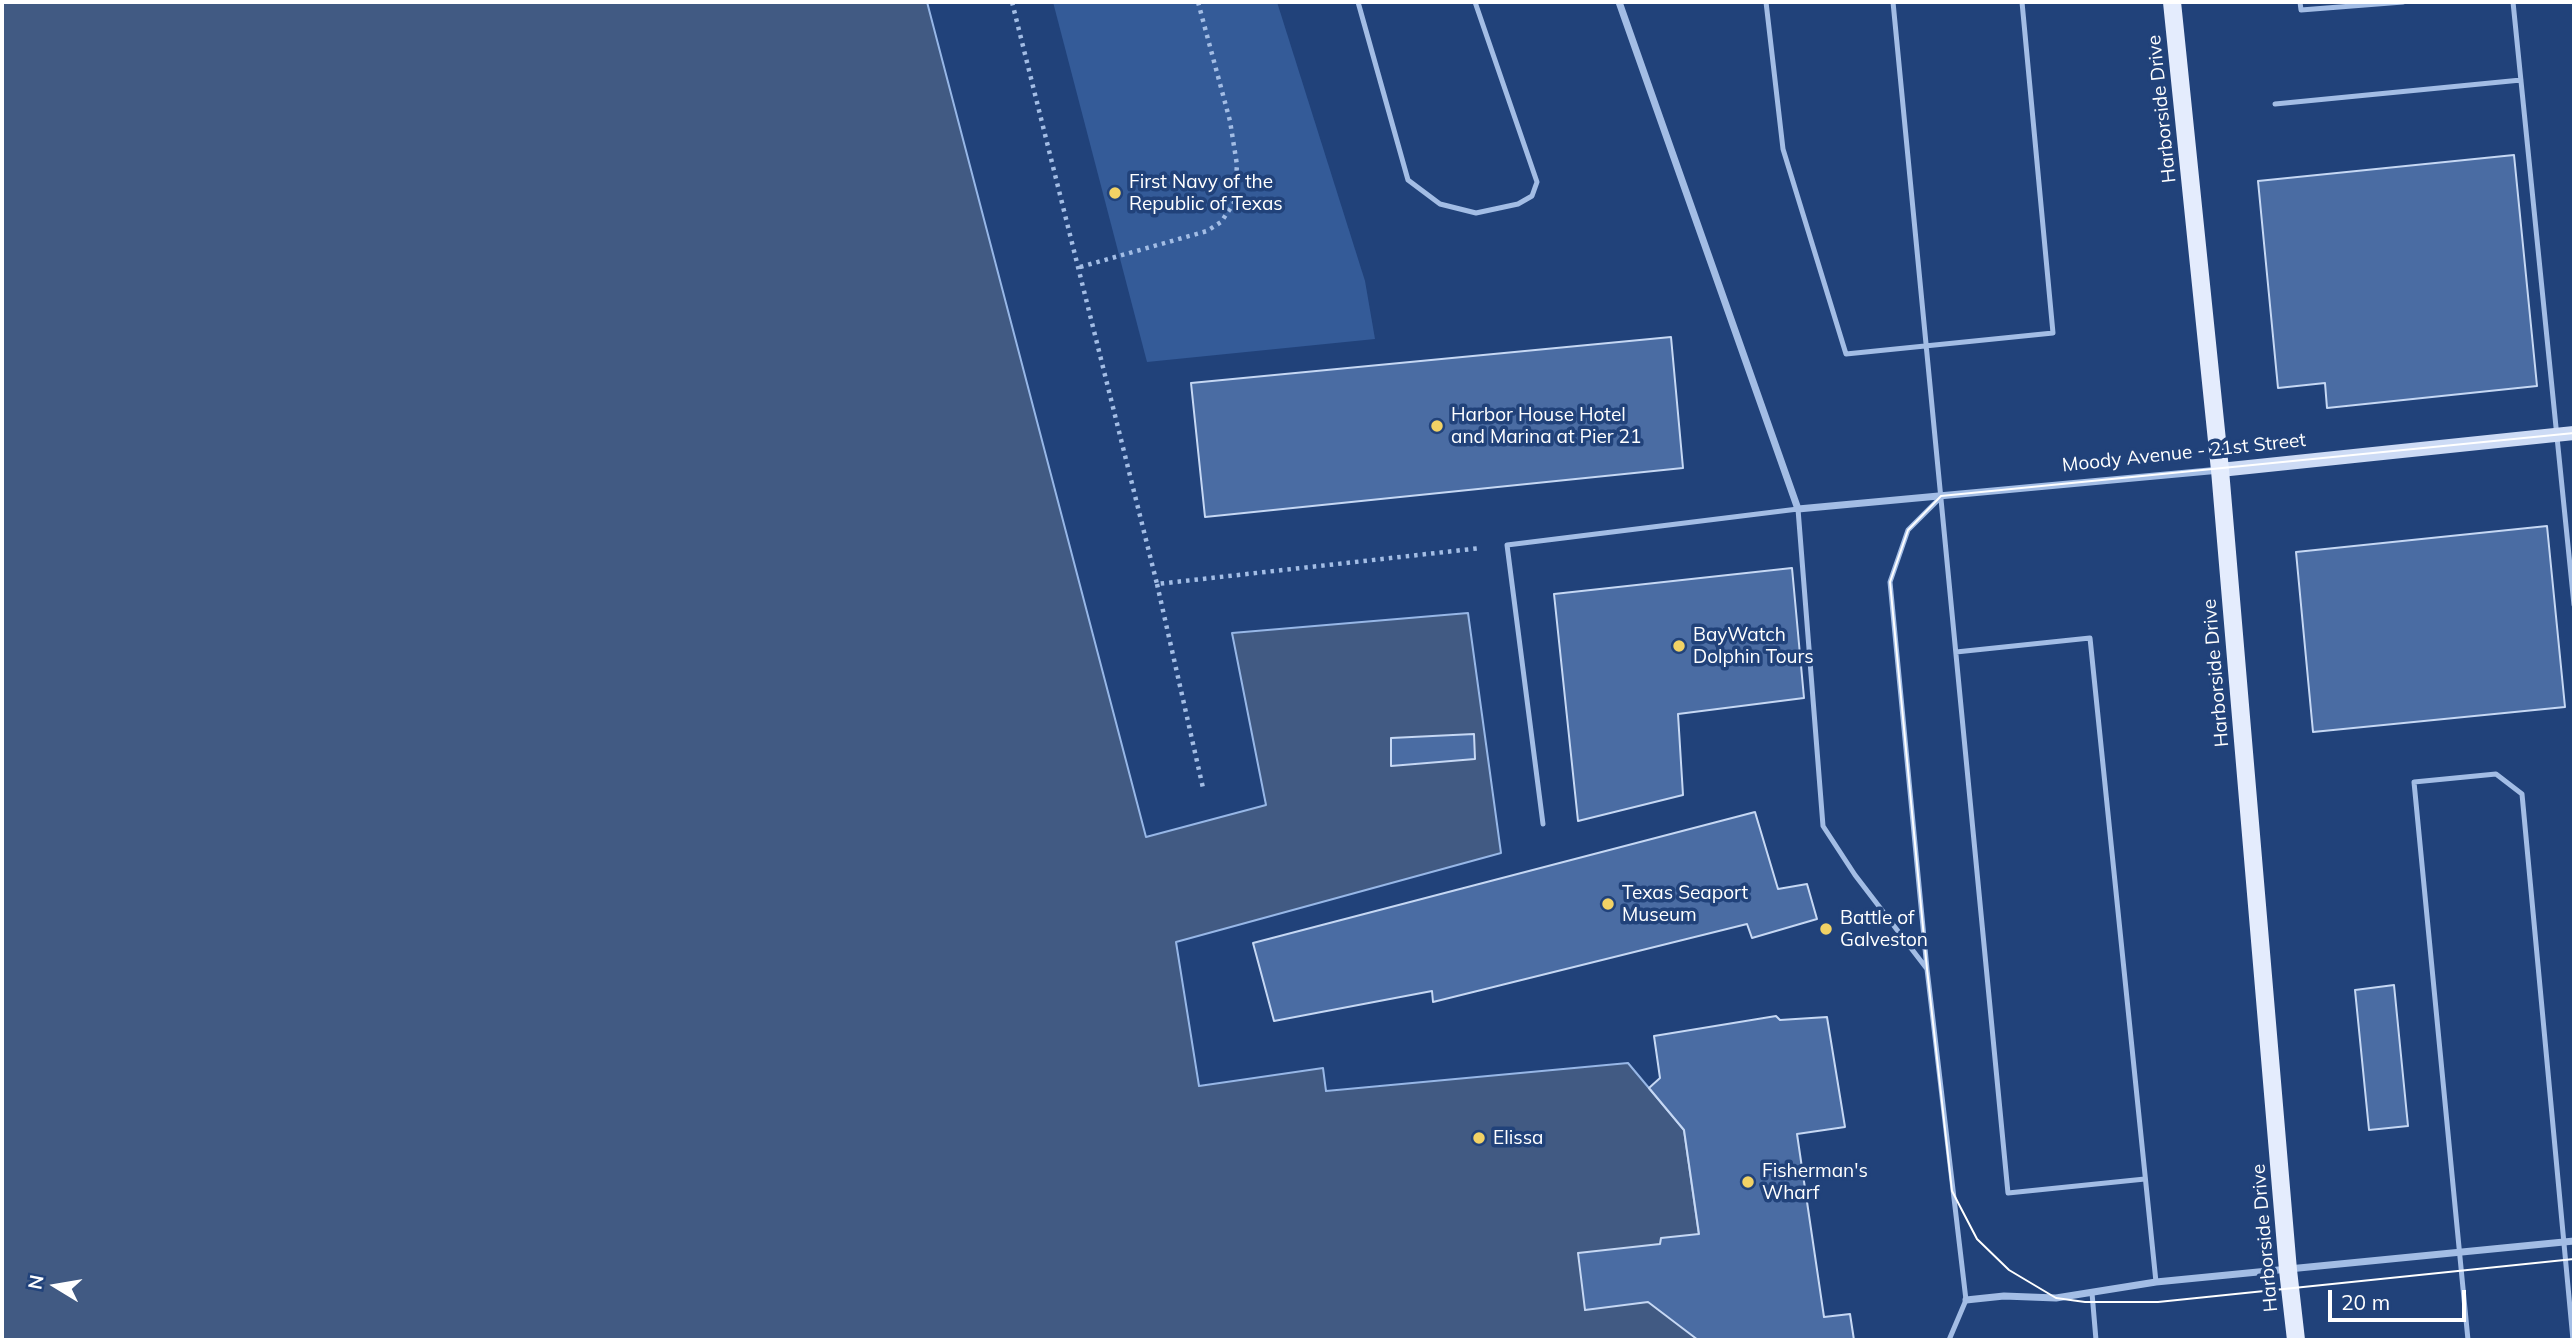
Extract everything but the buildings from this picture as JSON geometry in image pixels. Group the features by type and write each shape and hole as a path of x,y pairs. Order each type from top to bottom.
{"main road":[{"name":"Harborside Drive","path":"2172,2 2220,470 2296,1340"},
{"name":"Moody Avenue - 21st Street","path":"2220,470 2574,433"}],"street":[{"path":"1619,2 1798,509"},
{"name":"Moody Avenue - 21st Street","path":"1798,509 2220,470"},
{"path":"1966,1300 2004,1296 2056,1298 2156,1282 2574,1241"}],"lane":[{"path":"1358,2 1408,180 1440,204 1476,213 1518,204 1532,196 1537,181 1475,2"},
{"path":"1766,2 1783,149 1846,354 2053,333 2022,2"},
{"path":"1893,2 2008,1193 2145,1179"},
{"path":"2300,2 2301,10 2403,2"},
{"path":"2513,2 2574,605"},
{"path":"2275,104 2521,80"},
{"path":"1941,496 1908,530 1891,582 1927,969 1966,1300 1950,1340"},
{"path":"1544,824 1507,545 1798,509 1823,826 1855,875 1927,969"},
{"path":"1956,652 2090,638 2156,1282"},
{"path":"2468,1340 2414,782 2496,775 2522,794 2573,1340"},
{"path":"2092,1293 2096,1340"}],"path":[{"path":"1012,2 1080,267 1157,584 1203,788"},
{"path":"1080,267 1207,232 1221,222 1234,203 1237,165 1230,121 1198,2"},
{"path":"1157,584 1507,545"}],"shaded area":[{"path":"2,2 927,2 1146,837 1266,805 1232,633 1468,613 1501,853 1176,942 1199,1086 1323,1068 1326,1091 1628,1063 1684,1130 1714,1340 2,1340"},
{"path":"1053,2 1277,2 1365,281 1375,339 1147,362"}],"tram line":[{"path":"2574,433 1941,496 1908,530 1890,582 1927,969 1952,1191 1977,1239 2009,1270 2056,1298 2085,1302 2158,1302 2574,1259"}],"place":[{"name":"First Navy of the Republic of Texas","path":"1115,193"},
{"name":"Harbor House Hotel and Marina at Pier 21","path":"1437,426"},
{"name":"BayWatch Dolphin Tours","path":"1679,646"},
{"name":"Texas Seaport Museum","path":"1608,904"},
{"name":"Battle of Galveston","path":"1826,929"},
{"name":"Elissa","path":"1479,1138"},
{"name":"Fisherman's Wharf","path":"1748,1182"}]}
